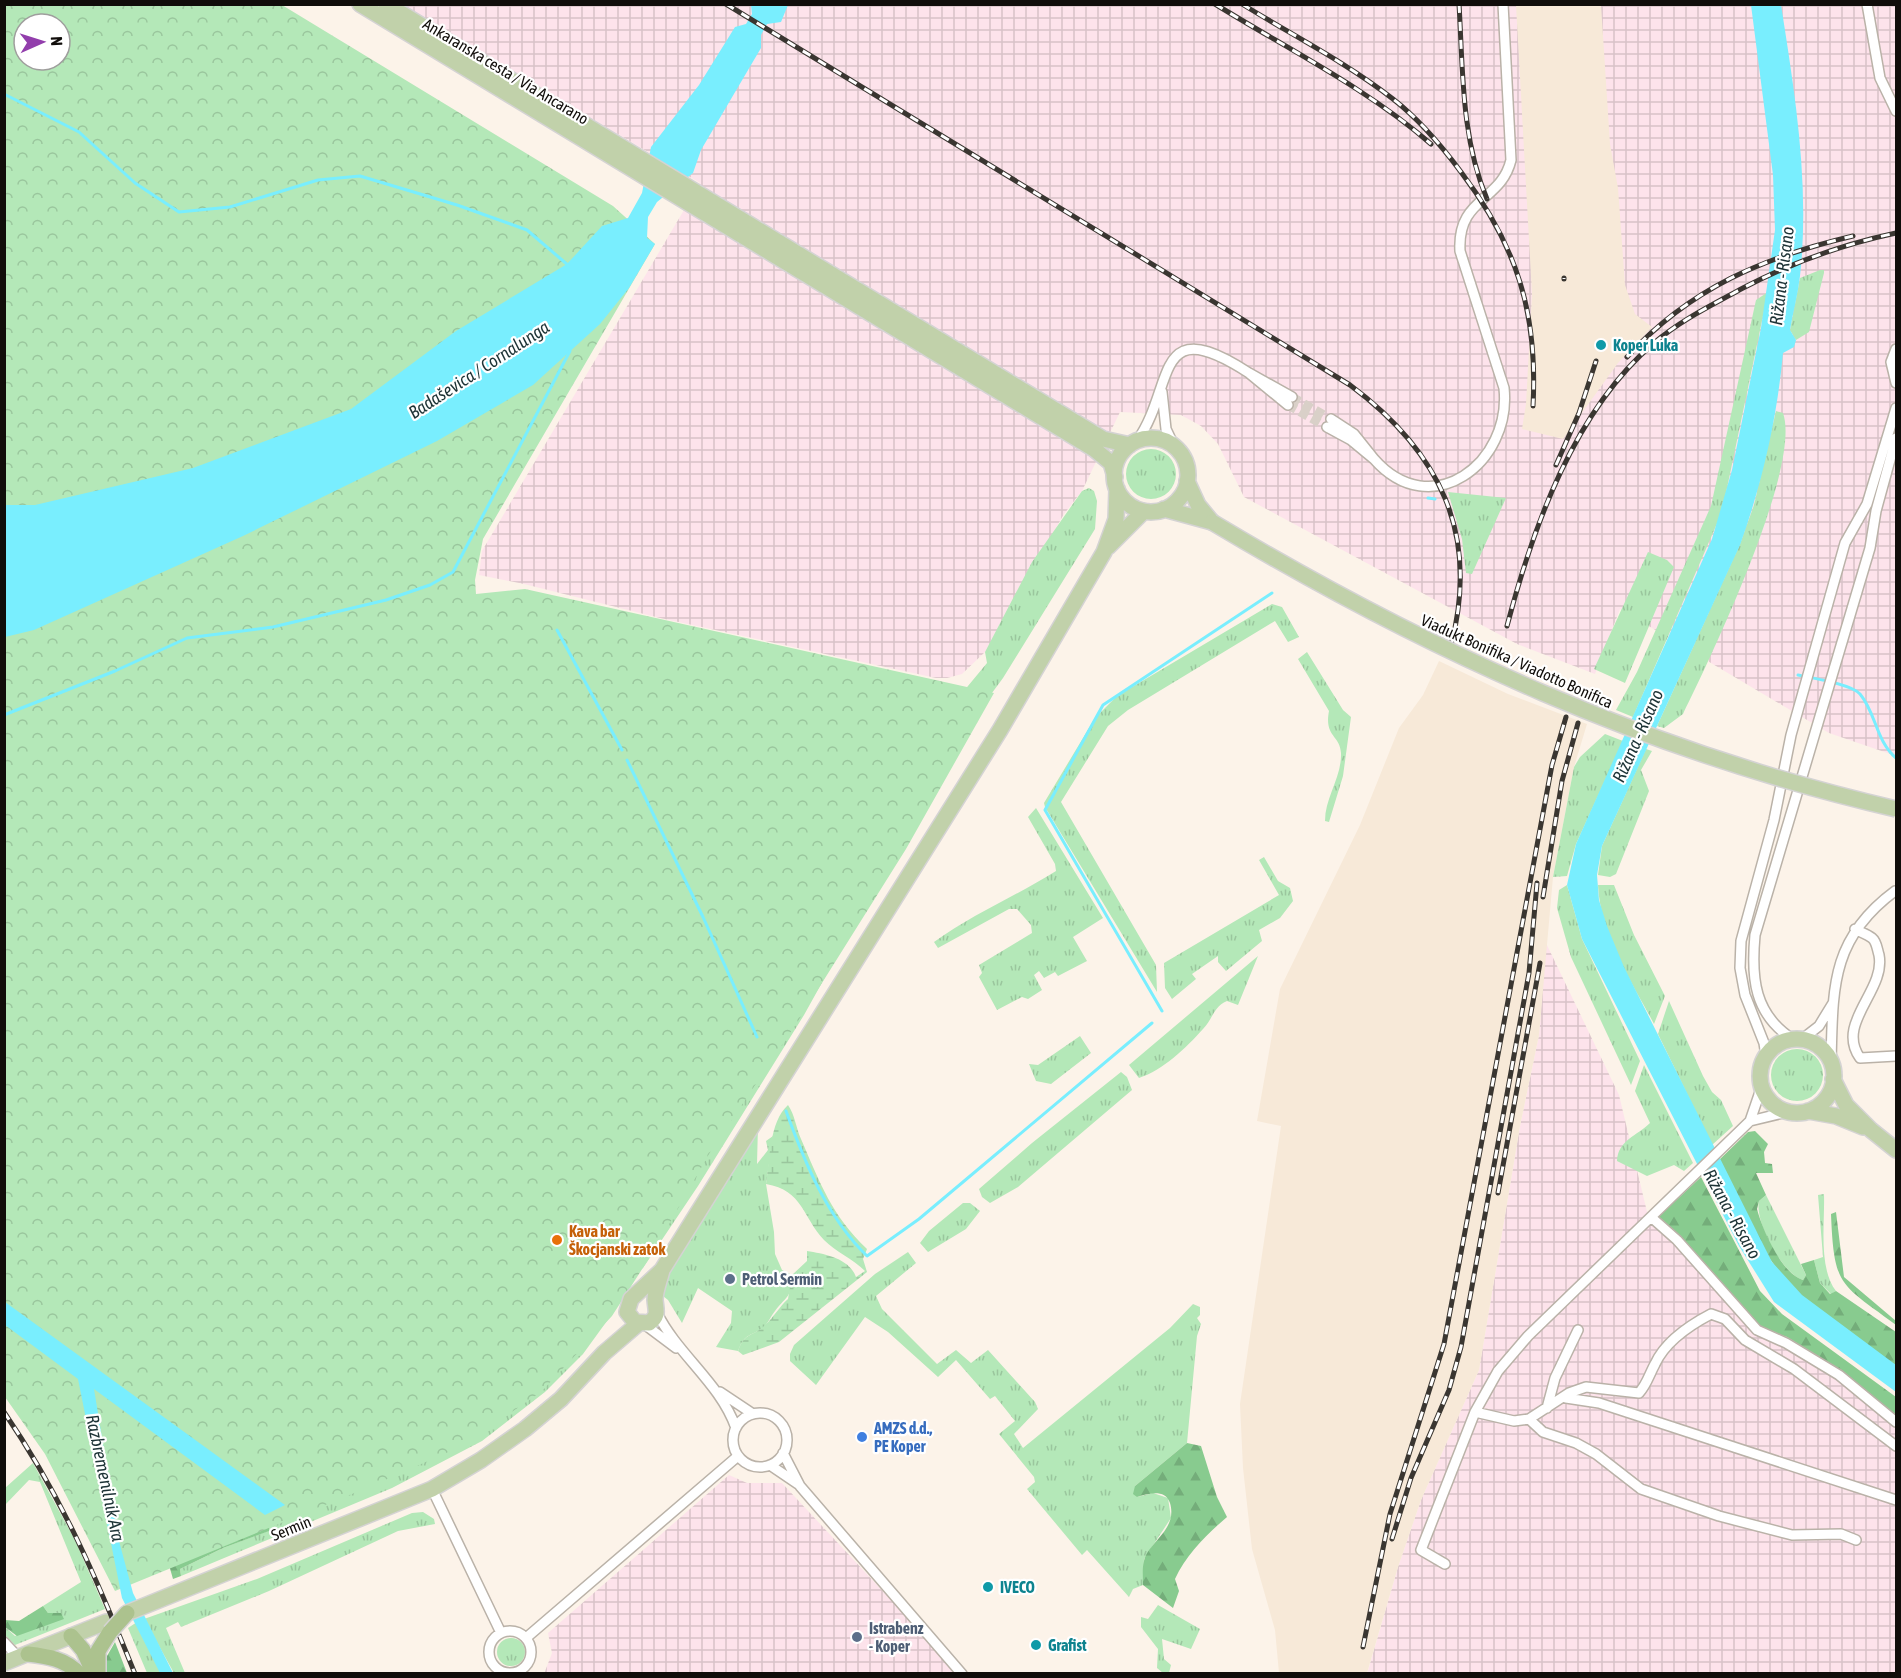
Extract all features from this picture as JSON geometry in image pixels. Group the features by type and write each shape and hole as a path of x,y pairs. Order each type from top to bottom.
{"highway":[{"path":"96,1674 98,1651 108,1627 126,1613"},
{"path":"71,1636 83,1650 96,1674"},
{"path":"71,1636 77,1672"},
{"path":"14,1659 51,1657 77,1672"}],"main road":[{"name":"Ankaranska cesta / Via Ancarano","path":"360,4 635,163"},
{"path":"386,4 635,163 1104,455 1110,463 1116,483 1119,503 1115,524 1104,552 1000,730 662,1270 639,1294 630,1299 627,1312 631,1319 641,1324 653,1320 662,1270"},
{"path":"699,202 1103,439 1133,443 1160,439 1174,446 1187,465 1187,480 1180,498 1164,509"},
{"path":"1133,443 1118,459 1116,483 1128,503 1144,511 1164,509 1212,522"},
{"path":"1187,480 1198,505 1212,522"},
{"path":"1104,552 1144,511"},
{"name":"Viadukt Bonifika / Viadotto Bonifica","path":"1212,522 1384,620 1548,697 1693,751 1791,782 1896,809"},
{"path":"1871,1130 1836,1116 1808,1111 1787,1112 1774,1105 1762,1086 1761,1068 1766,1056 1781,1043 1797,1040 1822,1049 1831,1063 1833,1079 1846,1105 1871,1130 1896,1149"},
{"path":"1808,1111 1826,1099 1833,1079"},
{"path":"639,1294 649,1295 656,1307"},
{"name":"Sermin","path":"604,1353 627,1312"},
{"name":"Sermin","path":"126,1613 432,1489 481,1461 525,1429 561,1399 604,1353 641,1324"},
{"path":"14,1659 71,1636 108,1627"}],"street":[{"path":"1329,423 1374,459 1388,474 1405,484 1440,486 1463,476 1484,460 1502,428 1506,402 1504,388 1463,260 1460,241 1464,222 1473,206 1504,178 1511,160 1503,4"},
{"path":"1867,4 1880,78 1896,111"},
{"path":"1133,443 1149,423 1164,374 1173,359 1196,349 1214,353 1290,401"},
{"path":"1896,349 1892,362 1896,383"},
{"path":"1161,387 1166,429 1174,446"},
{"path":"1766,1056 1761,1034 1745,995 1740,968 1741,941 1774,820 1791,735 1845,543 1867,504 1896,408"},
{"path":"1834,1000 1819,1026 1797,1040 1774,1026 1762,1005 1754,983 1755,935 1870,548 1876,511 1896,438"},
{"path":"1831,1063 1834,1000 1841,956 1855,929 1876,905 1895,891"},
{"path":"1855,929 1872,938 1876,944 1881,968 1877,982 1858,1012 1854,1032 1857,1053 1860,1058 1896,1056"},
{"path":"1748,1124 1762,1086"},
{"path":"1445,1564 1421,1550 1475,1412 1498,1371 1528,1336 1671,1195 1748,1124 1787,1112"},
{"path":"1651,1216 1677,1240 1757,1330 1786,1343 1839,1375 1896,1422"},
{"path":"656,1307 689,1359 716,1388 753,1414"},
{"path":"1566,1398 1569,1393 1586,1387 1639,1393 1646,1385 1654,1365 1666,1348 1684,1331 1711,1314 1725,1319 1745,1340 1794,1369 1896,1446"},
{"path":"641,1324 689,1359"},
{"path":"1550,1403 1551,1389 1578,1330"},
{"path":"716,1388 736,1428"},
{"path":"1475,1412 1514,1420 1529,1419 1550,1403 1566,1398 1599,1403 1896,1500"},
{"path":"783,1454 770,1465 753,1466 738,1456 733,1442 736,1428 743,1419 753,1414 766,1414 781,1425 786,1436 783,1454 800,1486 962,1674"},
{"path":"1529,1419 1543,1432 1576,1443 1596,1454 1641,1489 1719,1516 1792,1535 1841,1534 1856,1540"},
{"path":"526,1638 738,1456"},
{"path":"770,1465 800,1486"},
{"path":"432,1489 501,1634"},
{"path":"517,1632 526,1638 531,1655 523,1672 504,1672 494,1666 490,1648 501,1634 517,1632"},
{"path":"4,1642 14,1659"},
{"path":"486,1674 494,1666"}],"shaded area":[{"path":"401,5 1896,5 1896,756 1829,733 1620,609 1595,674 1517,644 1244,497 1218,444 1201,426 1181,415 1120,412 1082,491 1064,514 985,652 962,674 947,678 936,678 660,618 479,575 482,551 700,183"},
{"path":"1516,5 1601,5 1610,144 1618,188 1625,285 1635,314 1652,327 1618,363 1563,439 1522,429 1526,404 1532,294"},
{"path":"1439,661 1508,694 1587,724 1574,767 1553,877 1539,1035 1520,1126 1479,1370 1421,1500 1398,1567 1367,1673 1279,1673 1275,1630 1252,1549 1243,1468 1240,1404 1281,1126 1257,1121 1280,989 1360,825 1399,728 1423,695"},
{"path":"1546,943 1619,1095 1648,1216 1754,1332 1837,1377 1896,1427 1896,1673 1367,1674 1398,1567 1421,1500 1479,1370 1520,1126 1539,1035"},
{"path":"729,1475 747,1483 782,1483 959,1673 544,1674 552,1653 548,1633"}],"green space":[{"path":"4,5 282,5 613,206 655,244 483,539 475,580 476,594 525,589 994,693 906,849 800,1018 709,1154 655,1249 612,1316 541,1392 462,1446 369,1487 115,1591 45,1454 5,1397"},
{"path":"1824,270 1824,273 1809,332 1796,340 1790,330 1800,278"},
{"path":"1768,292 1722,512 1633,717 1616,710 1637,672 1711,506 1756,300"},
{"path":"1776,411 1783,413 1785,439 1779,475 1750,563 1732,609 1683,714 1664,728 1657,726 1740,544 1754,505"},
{"path":"1146,449 1156,449 1169,456 1176,469 1176,479 1169,492 1156,499 1146,499 1137,495 1130,488 1126,479 1126,469 1130,460 1137,453"},
{"path":"1089,488 1094,491 1097,501 1095,529 1003,678 975,716 889,862 804,1015 698,1186 643,1268 632,1275 963,692 987,663 985,652 1032,562 1082,491"},
{"path":"1448,492 1506,498 1472,574 1466,573 1462,539"},
{"path":"1648,552 1667,560 1674,567 1625,683 1594,669"},
{"path":"1272,604 1282,607 1299,637 1288,642 1275,621 1128,710 1108,726 1061,802 1156,965 1157,992 1044,803 1095,718 1117,696"},
{"path":"1307,652 1343,710 1351,717 1343,776 1329,822 1325,821 1326,812 1339,770 1341,753 1338,742 1330,731 1329,711 1298,659"},
{"path":"1605,734 1623,741 1576,844 1567,876 1553,877 1574,767 1580,757"},
{"path":"1646,749 1652,751 1641,770 1649,791 1616,874 1610,877 1598,875 1602,846"},
{"path":"1036,808 1103,918 1073,937 1087,961 1058,976 1055,972 1044,978 1039,971 1034,975 1042,990 1028,999 1022,997 997,1010 979,977 982,973 979,965 1032,933 1031,925 1017,909 1009,909 938,948 934,942 1056,871 1055,864 1028,817"},
{"path":"1264,857 1278,881 1290,888 1293,901 1280,918 1259,930 1262,941 1226,971 1218,962 1218,956 1192,974 1196,979 1172,999 1165,988 1164,963 1279,895 1259,860"},
{"path":"1567,885 1582,939 1640,1061 1631,1085 1571,957 1557,908 1559,890"},
{"path":"1598,885 1614,885 1634,935 1665,996 1654,1024 1618,957 1604,921"},
{"path":"1258,956 1238,1005 1227,1001 1222,1004 1182,1051 1157,1070 1139,1078 1129,1065"},
{"path":"1669,1001 1703,1076 1712,1092 1721,1100 1733,1126 1712,1145 1658,1034"},
{"path":"1080,1036 1091,1053 1051,1084 1036,1081 1029,1064 1038,1065"},
{"path":"1792,1049 1802,1049 1811,1053 1819,1061 1823,1075 1819,1089 1811,1097 1802,1101 1792,1101 1783,1097 1775,1089 1771,1080 1771,1070 1775,1061 1783,1053"},
{"path":"1644,1065 1693,1163 1684,1171 1674,1165 1647,1176 1617,1161 1624,1143 1650,1123 1635,1091"},
{"path":"1121,1072 1127,1077 1132,1090 1018,1187 990,1203 982,1197 979,1189"},
{"path":"788,1105 828,1198 845,1224 867,1249 863,1259 867,1272 779,1342 743,1355 738,1351 744,1340 761,1329 788,1299 792,1275 807,1261 807,1251 842,1261 848,1265 856,1277 865,1271 824,1240 801,1206 788,1192 766,1184 774,1131 777,1121"},
{"path":"758,1125 757,1164 768,1150 766,1141 773,1136 766,1184 774,1232 775,1254 782,1270 792,1275 792,1283 788,1296 765,1325 746,1338 738,1351 716,1347 731,1323 732,1311 698,1288 682,1323 668,1300 658,1292"},
{"path":"1755,1131 1768,1144 1764,1152 1765,1163 1772,1164 1773,1173 1756,1173 1766,1195 1759,1201 1757,1209 1774,1250 1788,1269 1803,1280 1806,1275 1801,1264 1814,1260 1820,1283 1830,1294 1836,1291 1896,1332 1896,1367 1839,1328 1799,1295 1777,1269 1758,1239 1719,1160 1748,1132"},
{"path":"1701,1177 1760,1291 1782,1314 1896,1397 1896,1418 1811,1352 1787,1337 1759,1328 1694,1251 1657,1218"},
{"path":"1824,1194 1825,1258 1830,1281 1836,1291 1831,1294 1820,1283 1814,1260 1823,1257 1818,1195"},
{"path":"1766,1195 1806,1275 1803,1280 1787,1268 1765,1233 1759,1201"},
{"path":"963,1203 970,1203 980,1211 966,1229 928,1252 920,1243 929,1231"},
{"path":"1836,1212 1844,1277 1896,1321 1896,1325 1852,1291 1838,1271 1832,1238 1831,1214"},
{"path":"908,1252 916,1263 876,1296 882,1309 937,1364 956,1350 971,1363 988,1350 1035,1402 1038,1409 1014,1434 1023,1448 1170,1328 1193,1304 1200,1307 1200,1315 1197,1318 1201,1324 1197,1336 1187,1443 1135,1486 1137,1497 1153,1493 1168,1498 1171,1518 1144,1559 1143,1585 1133,1589 1129,1597 1087,1550 1082,1555 1027,1489 1035,1482 1034,1477 999,1434 1015,1421 995,1396 990,1399 956,1360 938,1377 888,1332 865,1317 816,1385 790,1361 794,1345 875,1274"},
{"path":"612,1314 583,1354 545,1392 482,1441 392,1488 181,1576 180,1569 223,1548 268,1531 269,1524"},
{"path":"1187,1443 1201,1446 1217,1497 1227,1517 1198,1545 1180,1570 1175,1579 1179,1591 1173,1608 1143,1585 1144,1561 1170,1521 1170,1503 1168,1498 1160,1494 1137,1497 1133,1494 1135,1486"},
{"path":"33,1463 75,1540 105,1609 15,1645 5,1635 5,1627 15,1636 61,1613 48,1613 43,1606 81,1582 40,1482 29,1480 5,1505 5,1488"},
{"path":"423,1512 434,1519 435,1524 398,1531 269,1591 181,1627 178,1622 166,1628 185,1673 174,1673 144,1619 257,1579 412,1513"},
{"path":"269,1522 269,1531 223,1548 180,1569 181,1576 173,1579 169,1565"},
{"path":"1158,1605 1200,1629 1191,1649 1162,1639 1164,1659 1171,1665 1169,1673 1163,1673 1157,1668 1158,1649 1141,1627 1141,1617 1148,1619"},
{"path":"43,1606 48,1613 61,1613 64,1619 17,1636 5,1627 5,1620 19,1621"},
{"path":"137,1622 163,1673 147,1673 128,1628"},
{"path":"511,1638 521,1642 525,1652 521,1662 511,1666 501,1662 497,1652 501,1642"},
{"path":"115,1642 127,1673 105,1674 107,1656"}],"water":[{"name":"Badaševica / Cornalunga","path":"751,5 788,5 781,22 767,24 761,35 761,48 701,150 693,173 657,202 648,217 647,238 655,244 629,288 600,324 533,385 437,441 243,536 34,630 5,637 4,505 35,505 193,468 351,409 456,331 567,264 602,226 628,218 642,193 651,147 699,85 735,27 746,24 752,14"},
{"name":"Rižana - Risano","path":"1751,5 1781,5 1791,72 1802,174 1803,208 1800,276 1790,330 1796,340 1794,347 1783,353 1768,451 1740,545 1602,846 1597,875 1599,900 1624,967 1772,1262 1802,1295 1896,1365 1896,1392 1774,1302 1739,1246 1582,939 1567,885 1576,844 1712,539 1732,470 1761,328 1775,230 1773,175"},
{"name":"Razbremenilnik Ara","path":"5,1302 285,1505 265,1515 94,1389 119,1541 133,1593 173,1673 160,1673 122,1598 78,1379 5,1325"}],"waterway":[{"path":"4,94 79,132 135,183 179,212 230,207 318,180 360,176 457,205 527,230 569,266"},
{"path":"4,715 115,671 187,638 273,627 386,600 430,585 453,572 570,351"},
{"path":"1428,498 1435,499"},
{"path":"1162,1011 1045,810 1103,705 1272,593"},
{"path":"557,630 622,750"},
{"path":"1798,675 1840,684 1860,694 1870,710 1884,744 1896,758"},
{"path":"627,760 703,917 757,1037"},
{"path":"786,1111 809,1169 829,1207 853,1241 867,1256 919,1219 1152,1023"}],"tunnel":[{"path":"1292,397 1331,419"},
{"path":"1288,405 1327,427"}],"railway":[{"path":"726,4 1350,385 1381,411 1408,438 1429,467 1445,499 1456,532 1460,567 1459,605 1451,645"},
{"path":"1215,4 1354,87 1431,144"},
{"path":"1242,4 1338,61 1393,99 1430,133 1461,172 1497,227 1520,282 1532,341 1533,406"},
{"path":"1459,4 1468,128 1478,176 1487,199"},
{"path":"1507,626 1530,550 1560,473 1579,436 1601,402 1626,371 1654,343 1675,327 1743,288 1818,255 1896,233"},
{"path":"1627,357 1676,312 1730,278 1789,254 1853,236"},
{"path":"1556,465 1579,413 1596,361"},
{"path":"1363,1647 1390,1514 1444,1344 1552,765 1566,717"},
{"path":"1543,897 1562,781 1578,723"},
{"path":"1392,1539 1411,1478 1449,1390 1461,1347 1529,973 1537,883"},
{"path":"1498,1193 1540,963"},
{"path":"4,1412 44,1475 61,1507 107,1605 135,1674"}],"place":[{"name":"Koper Luka","path":"1601,345"},
{"name":"Kava bar Škocjanski zatok","path":"557,1240"},
{"name":"Petrol Sermin","path":"730,1279"},
{"name":"AMZS d.d., PE Koper","path":"862,1437"},
{"name":"IVECO","path":"988,1587"},
{"name":"Istrabenz - Koper","path":"857,1637"},
{"name":"Grafist","path":"1036,1645"}]}
